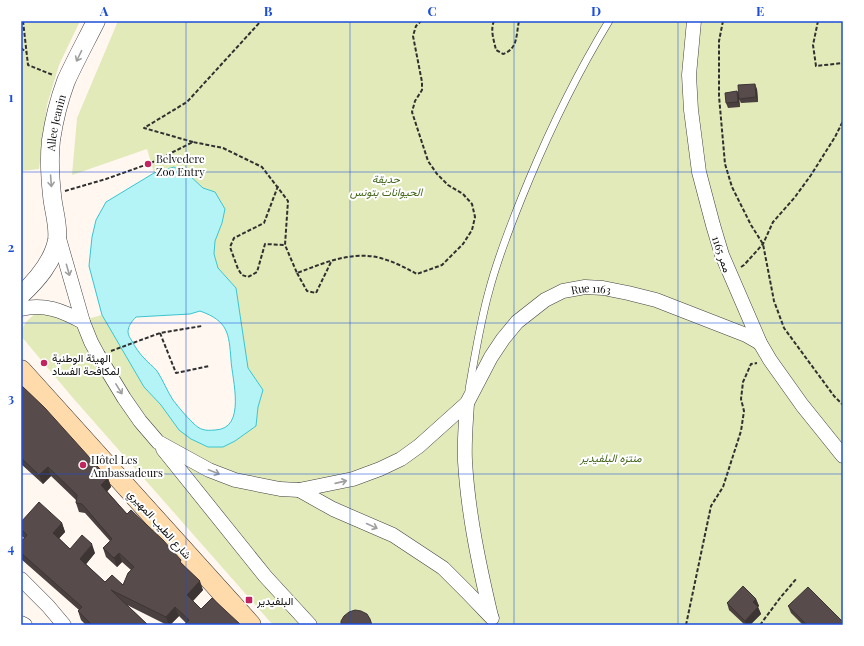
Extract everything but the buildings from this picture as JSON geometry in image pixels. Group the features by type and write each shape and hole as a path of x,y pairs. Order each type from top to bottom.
{"main road":[{"name":"شارع الطيب المهيري","path":"21,370 251,625"}],"street":[{"name":"Allee Jeanin","path":"58,232 52,195 50,168 51,142 56,111 66,81 96,21"},
{"name":"ممر 1165","path":"694,21 689,75 691,110 699,172 712,225 729,274 760,343 770,360 802,405 843,456"},
{"path":"21,295 44,270 54,249 58,232"},
{"path":"58,232 83,322 98,355 120,392 140,421 265,576 310,625"},
{"name":"Rue 1163","path":"467,403 484,368 503,339 517,322 545,300 564,291 585,287 603,288 649,298 676,307 746,335 760,343"},
{"path":"21,308 46,307 60,310 83,322"},
{"path":"158,442 209,470 235,480 299,490 353,479 401,459 419,446 467,403"},
{"path":"467,403 465,460 469,501 483,580 493,622"},
{"path":"299,490 332,509 393,535 443,568 468,593 493,622"},
{"path":"21,579 48,606 64,625"},
{"path":"21,623 25,625"}],"lane":[{"path":"467,403 480,326 487,297 510,227 550,132 590,52 609,21"}],"path":[{"path":"23,21 28,65 66,81"},
{"path":"261,21 187,102 144,128 193,142 223,148 262,167 288,201 285,245 296,273 307,291 316,293 331,261"},
{"path":"296,273 349,256 369,256 396,263 417,274 442,265 463,244 472,230 475,217 472,204 463,194 448,185 437,174 428,161 412,112 415,102 422,90 422,82 413,36 416,26 421,21"},
{"path":"494,21 492,25 493,40 496,50 503,54 510,52 515,46 519,21"},
{"path":"723,21 719,42 719,96 725,164 732,187 751,225 763,244 774,301 784,328 834,396 843,405"},
{"path":"818,21 814,45 816,66 843,63"},
{"path":"21,48 27,52"},
{"path":"729,274 744,265 763,244 773,222 795,197 811,174 835,137 843,121"},
{"path":"52,195 151,163 193,142"},
{"path":"278,186 264,223 234,238 230,247 238,269 242,275 248,277 257,272 265,244 285,245"},
{"path":"117,349 160,334 202,326"},
{"path":"160,334 176,373 208,366"},
{"path":"686,625 711,506 723,487 741,431 744,411 741,399 743,382 751,364 770,360"},
{"path":"760,625 797,578"}],"green space":[{"path":"21,21 80,21 59,65 47,105 39,169 21,171"},
{"path":"118,21 843,21 843,625 273,625 73,398 21,336 24,325 39,311 76,322 102,315 144,387 161,405 179,430 191,439 208,447 256,426 258,407 263,390 248,368 236,288 218,268 214,254 215,241 222,223 225,209 215,192 203,188 189,175 174,167 154,173 147,149 72,175 77,118"}],"water":[{"path":"174,167 189,175 203,188 215,192 225,209 222,223 215,241 214,254 218,268 236,288 248,368 263,390 258,407 256,426 235,441 223,447 208,447 191,439 179,430 161,405 144,387 102,315 89,266 92,237 96,220 106,202 154,173","holes":["200,311 222,324 228,335 235,390 234,412 231,421 225,427 215,430 200,429 188,418 171,397 157,371 139,352 128,334 130,324 136,317 190,314"]}],"place":[{"name":"Belvedere Zoo Entry","path":"148,164"},
{"name":"الهيئة الوطنية لمكافحة الفساد","path":"44,363"},
{"name":"Hôtel Les Ambassadeurs","path":"83,465"},
{"name":"البلفيدير","path":"249,600"}],"park label":[{"name":"حديقة الحيوانات بتونس","path":"386,184"},
{"name":"منتزه البلفيدير","path":"611,457"}]}
